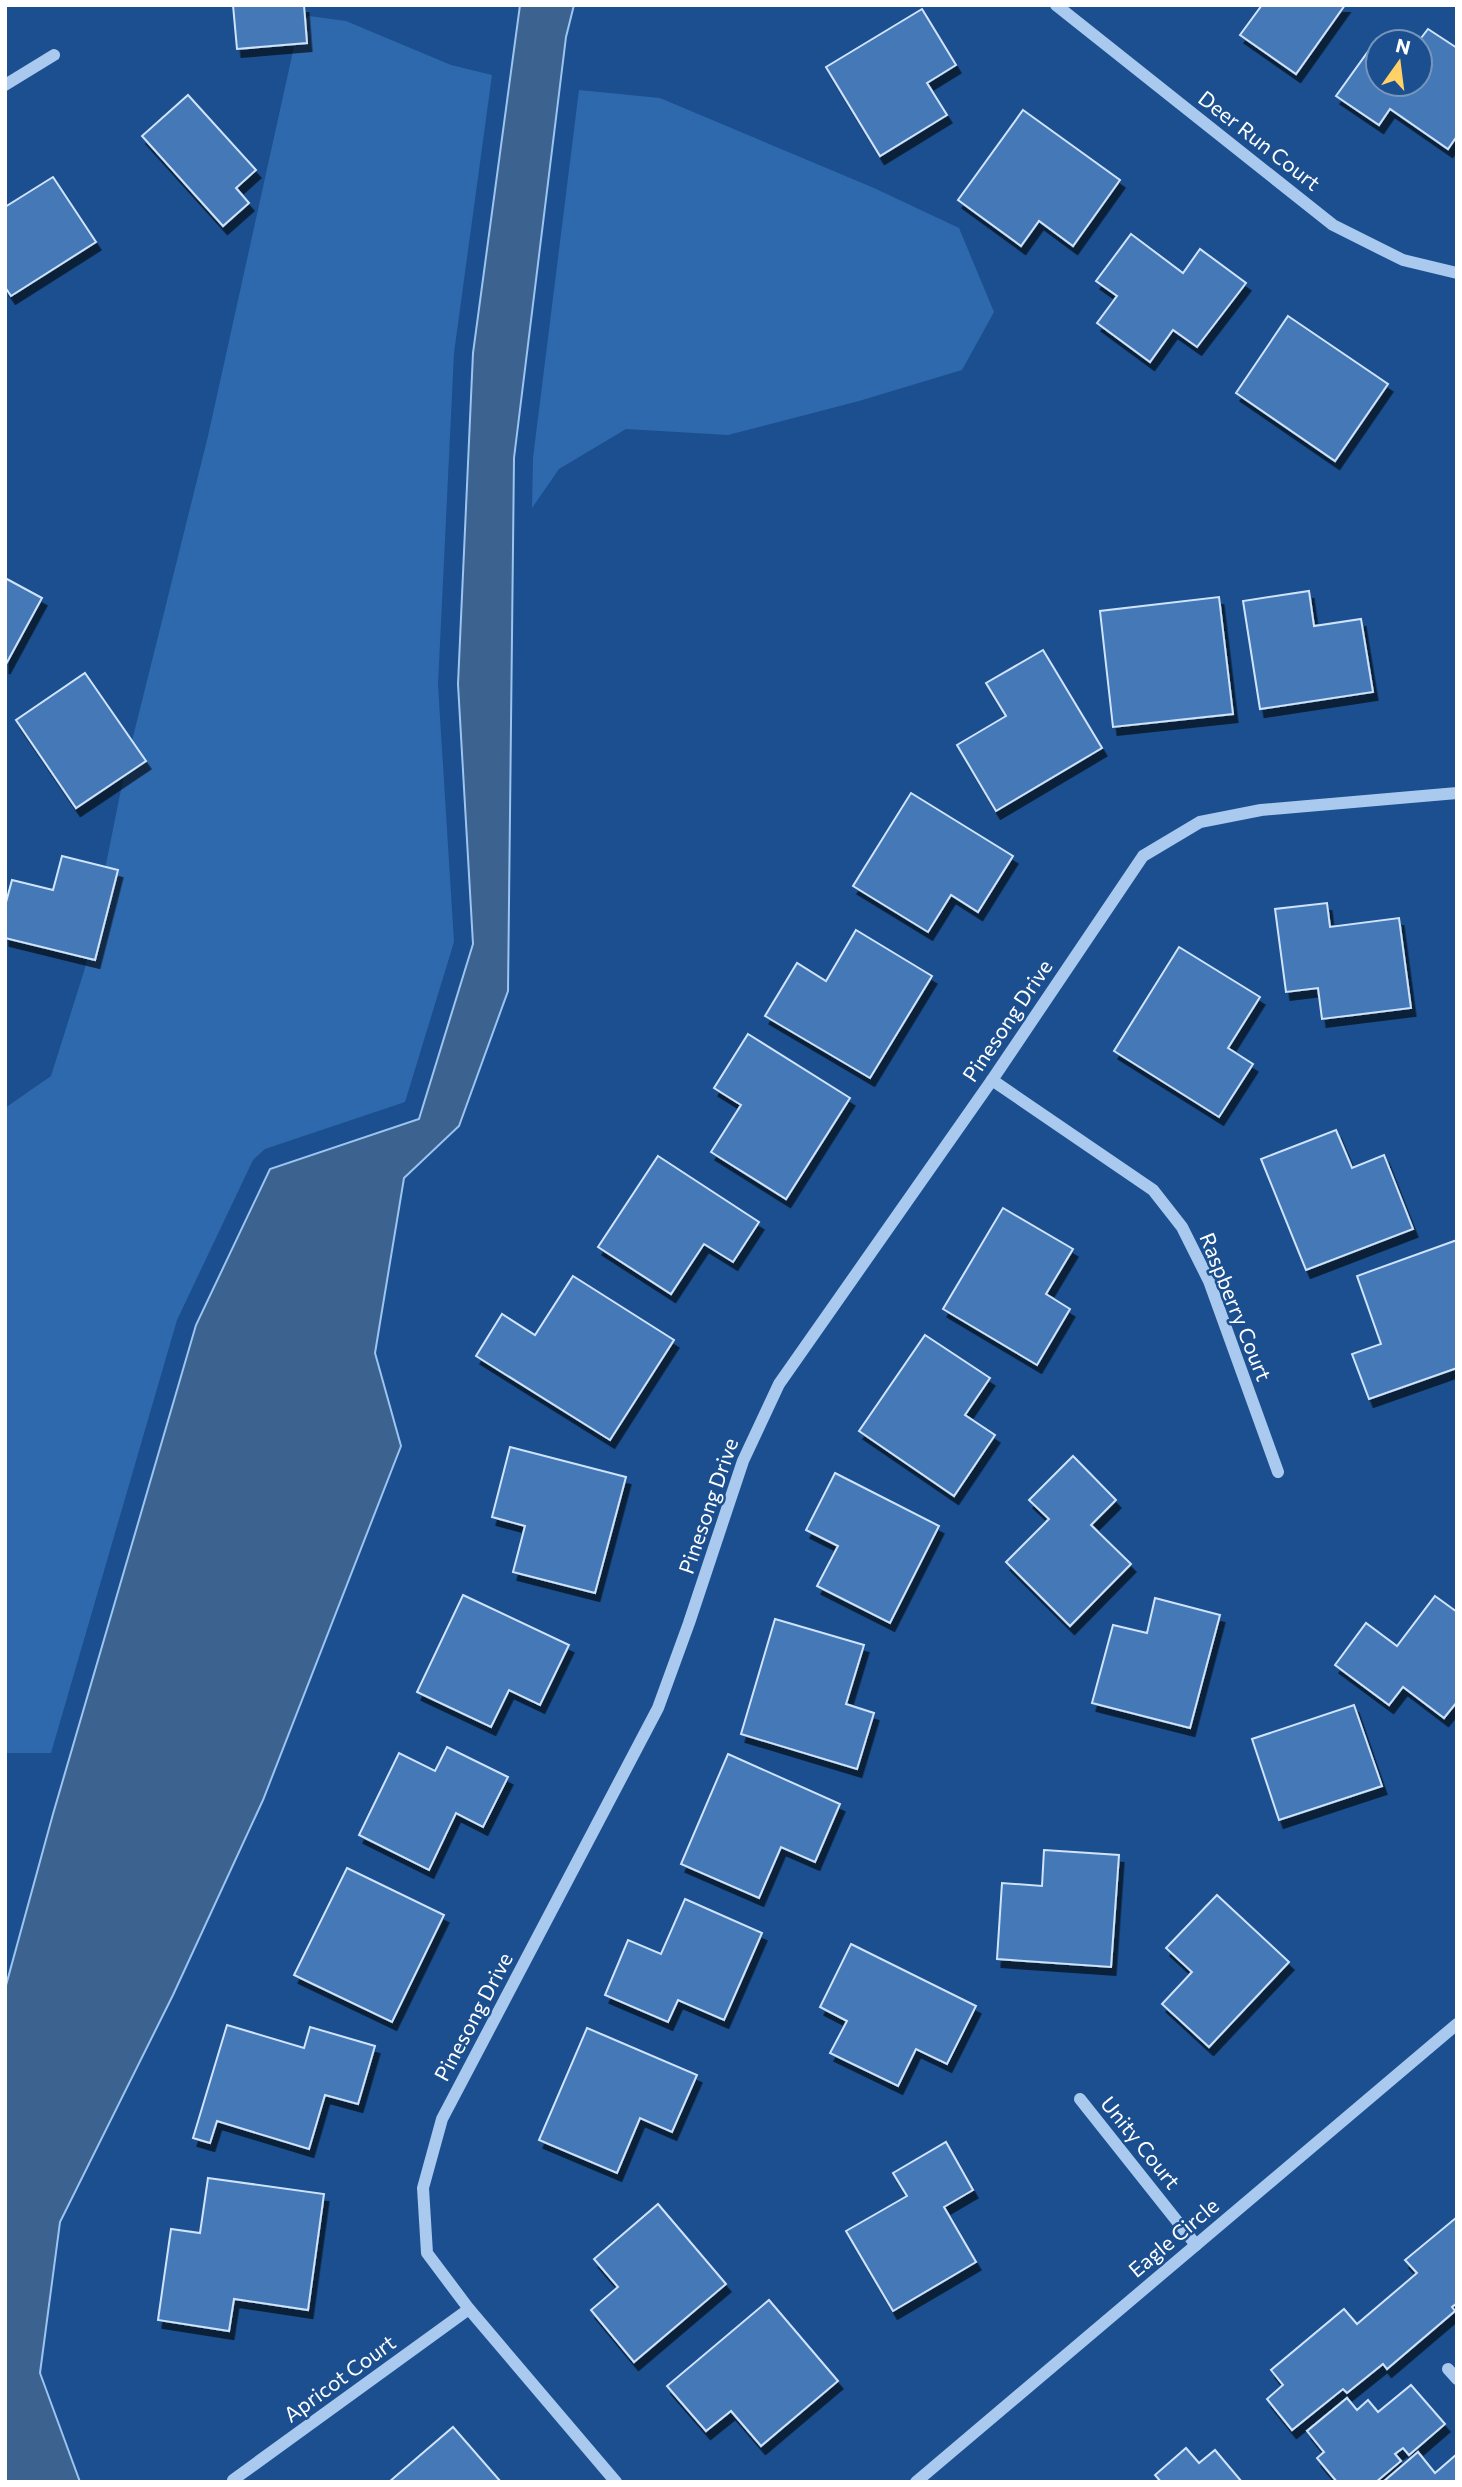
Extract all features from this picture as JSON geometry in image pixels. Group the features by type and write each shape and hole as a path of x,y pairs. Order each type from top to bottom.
{"street":[{"name":"Deer Run Court","path":"1056,5 1333,225 1403,260 1457,273"},
{"path":"5,85 54,55"},
{"name":"Pinesong Drive","path":"616,2482 469,2309 427,2253 423,2188 442,2119 658,1708 743,1461 779,1384 992,1080 1143,856 1200,822 1261,810 1457,793"},
{"name":"Raspberry Court","path":"992,1080 1153,1191 1182,1227 1209,1282 1278,1472"},
{"name":"Eagle Circle","path":"916,2482 1457,2024"},
{"name":"Unity Court","path":"1080,2099 1196,2245"},
{"name":"Apricot Court","path":"233,2480 469,2309"},
{"path":"1448,2369 1457,2379"}],"shaded area":[{"path":"520,5 574,5 566,37 514,458 508,991 459,1126 404,1178 375,1353 401,1446 263,1800 173,1995 60,2222 40,2373 80,2482 5,2482 5,1989 53,1814 196,1325 270,1169 419,1119 473,944 458,684 473,353"},
{"path":"301,15 346,21 451,65 492,75 454,353 438,685 454,942 405,1102 265,1149 253,1160 177,1320 51,1753 5,1753 5,1108 51,1076 85,968 126,765 208,436"},
{"path":"579,90 660,98 874,188 959,228 994,312 962,370 859,401 728,435 626,429 559,469 532,508 533,458"}],"building":[{"path":"233,5 304,5 307,43 237,49"},
{"path":"1262,5 1345,5 1296,74 1240,35"},
{"path":"922,9 956,65 927,83 947,115 880,156 826,67"},
{"path":"1434,33 1457,48 1457,136 1448,149 1390,109 1379,125 1336,96 1364,57 1364,98 1434,98"},
{"path":"188,95 256,170 236,188 249,203 223,226 142,136"},
{"path":"1023,110 1120,180 1073,246 1039,221 1021,246 958,200"},
{"path":"53,177 96,242 11,296 5,287 5,207"},
{"path":"1131,234 1183,273 1200,249 1246,283 1197,347 1173,330 1150,362 1097,323 1117,296 1096,281"},
{"path":"1288,316 1388,384 1335,461 1236,393"},
{"path":"5,578 42,598 5,666"},
{"path":"1309,591 1314,626 1361,619 1373,692 1260,709 1243,601"},
{"path":"1219,597 1233,714 1113,727 1100,611"},
{"path":"1043,650 1102,748 996,811 957,745 1006,716 986,683"},
{"path":"85,673 146,761 76,808 16,720"},
{"path":"911,793 1013,856 978,912 951,895 928,932 853,886"},
{"path":"62,856 118,870 95,960 5,938 5,906 12,880 53,890"},
{"path":"1327,903 1330,927 1399,918 1411,1008 1322,1019 1318,988 1286,992 1275,909"},
{"path":"856,930 932,976 870,1078 765,1016 797,963 826,981"},
{"path":"1179,947 1260,997 1228,1048 1253,1064 1219,1117 1114,1051"},
{"path":"748,1034 850,1098 786,1199 711,1152 741,1105 714,1088"},
{"path":"1336,1130 1352,1168 1384,1155 1413,1229 1306,1270 1261,1159"},
{"path":"658,1156 759,1222 733,1262 704,1244 671,1294 598,1247"},
{"path":"1003,1208 1073,1249 1046,1294 1070,1309 1037,1365 943,1309"},
{"path":"1457,1240 1457,1368 1369,1399 1352,1354 1381,1344 1357,1276"},
{"path":"573,1276 674,1340 610,1440 476,1356 502,1314 535,1335"},
{"path":"925,1335 990,1378 965,1415 995,1435 954,1496 859,1431"},
{"path":"510,1447 626,1477 595,1593 513,1572 525,1526 492,1517"},
{"path":"1073,1456 1116,1500 1091,1525 1131,1564 1070,1626 1006,1562 1049,1519 1029,1500"},
{"path":"835,1473 939,1526 890,1623 817,1586 838,1546 806,1530"},
{"path":"463,1595 569,1645 540,1705 509,1690 491,1727 417,1692"},
{"path":"1435,1596 1457,1612 1457,1702 1444,1718 1403,1687 1389,1705 1335,1665 1366,1623 1397,1646"},
{"path":"1155,1598 1220,1615 1190,1728 1092,1703 1113,1625 1147,1633"},
{"path":"775,1619 864,1645 846,1704 874,1713 857,1769 741,1734"},
{"path":"1354,1705 1382,1786 1279,1820 1252,1739"},
{"path":"447,1747 508,1777 483,1827 456,1813 429,1870 359,1835 399,1753 435,1771"},
{"path":"728,1754 840,1804 815,1862 781,1847 759,1898 681,1864"},
{"path":"1044,1850 1119,1855 1111,1967 997,1959 1002,1883 1042,1886"},
{"path":"347,1868 444,1915 392,2022 294,1975"},
{"path":"1217,1895 1289,1962 1209,2047 1162,2004 1192,1972 1166,1948"},
{"path":"685,1899 762,1933 724,2020 678,2000 668,2022 605,1995 628,1940 661,1954"},
{"path":"851,1944 976,2006 947,2064 916,2049 898,2086 830,2053 847,2021 820,2007"},
{"path":"227,2025 304,2048 310,2027 375,2046 358,2104 325,2095 309,2149 217,2121 210,2143 193,2138"},
{"path":"587,2028 697,2075 672,2132 640,2118 617,2173 539,2140"},
{"path":"946,2142 973,2190 944,2207 976,2262 893,2311 846,2231 907,2196 893,2173"},
{"path":"208,2178 324,2194 308,2310 234,2299 229,2331 158,2320 171,2229 200,2233"},
{"path":"658,2204 726,2284 634,2362 591,2310 618,2287 594,2259"},
{"path":"1457,2217 1457,2303 1452,2307 1455,2311 1387,2369 1383,2364 1347,2393 1343,2389 1292,2430 1267,2399 1283,2385 1271,2370 1344,2309 1357,2324 1417,2273 1405,2260"},
{"path":"769,2300 838,2381 761,2446 731,2411 706,2431 667,2386"},
{"path":"1411,2385 1445,2424 1409,2455 1403,2448 1395,2454 1401,2461 1376,2482 1337,2482 1317,2458 1324,2452 1307,2431 1347,2398 1357,2410 1368,2400 1378,2412"},
{"path":"453,2427 501,2482 389,2482"},
{"path":"1186,2448 1199,2463 1215,2450 1242,2482 1161,2482 1155,2475"},
{"path":"1418,2452 1435,2473 1457,2454 1457,2482 1383,2482"}]}
